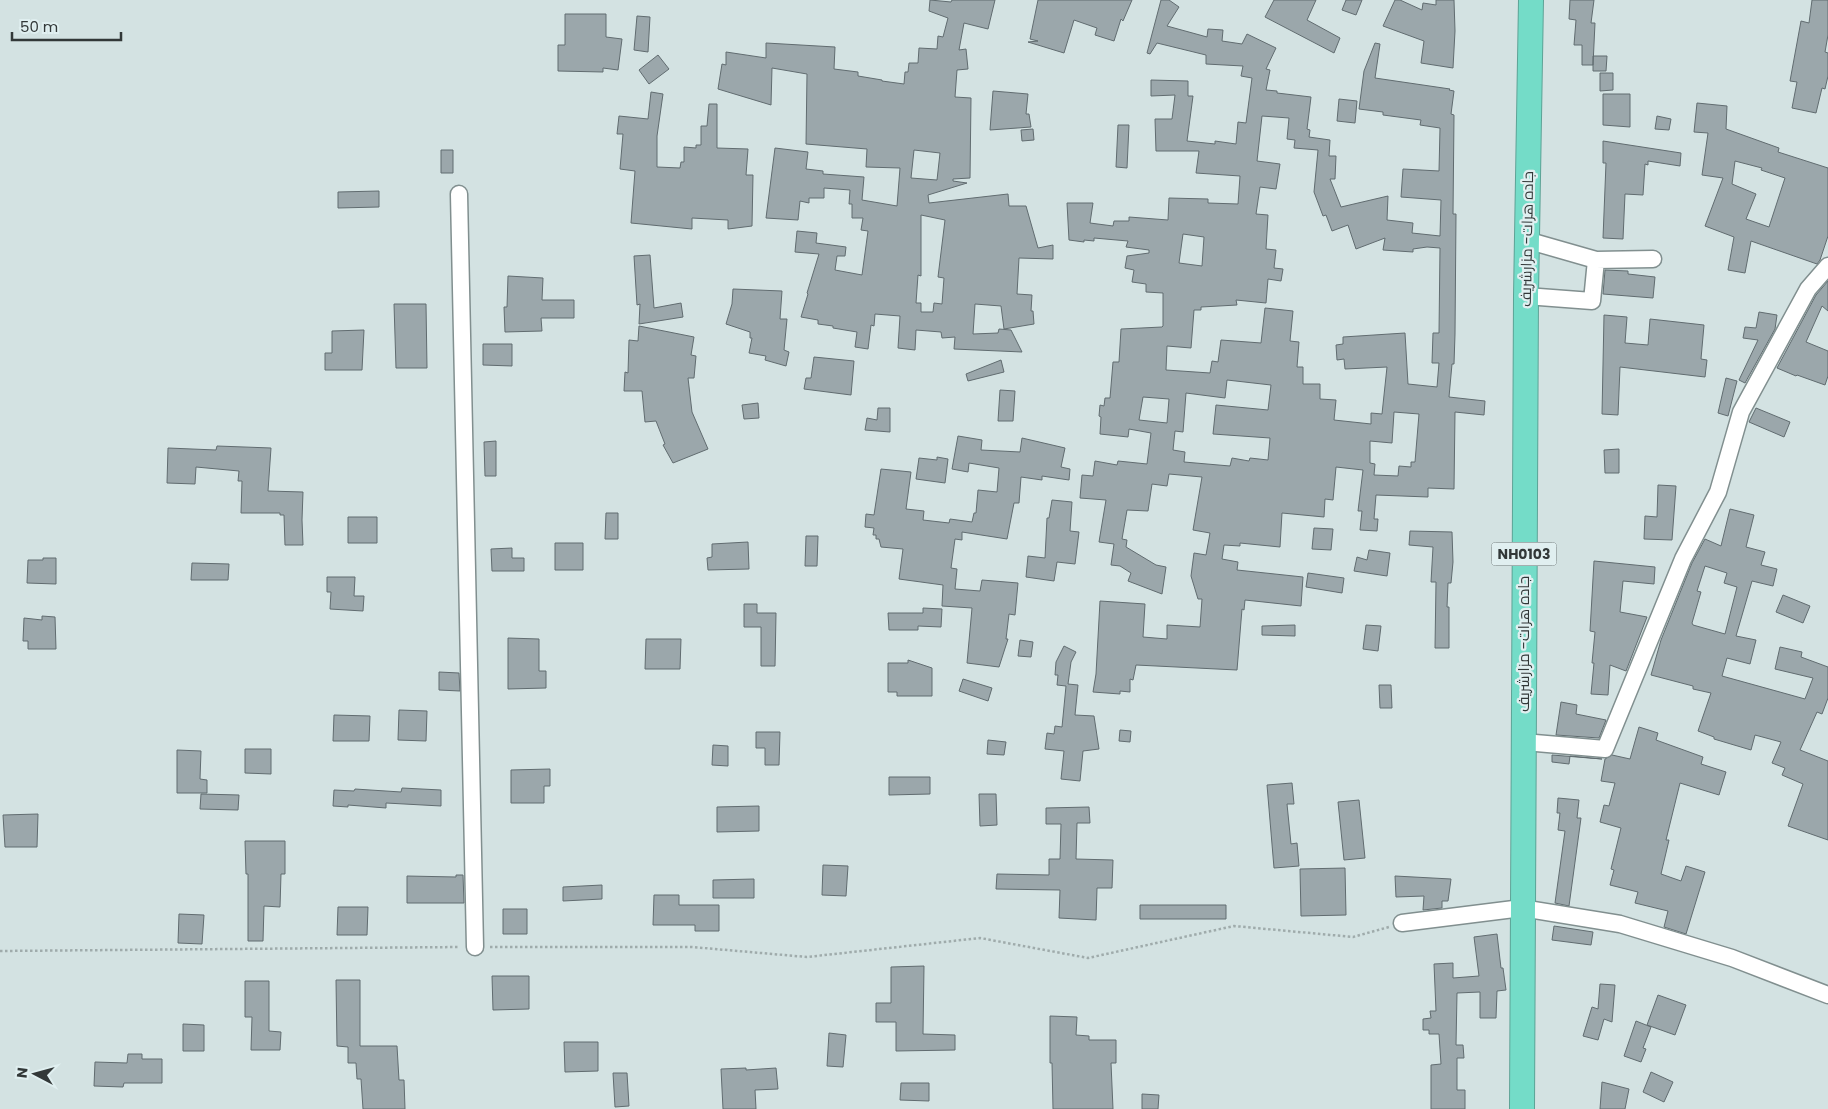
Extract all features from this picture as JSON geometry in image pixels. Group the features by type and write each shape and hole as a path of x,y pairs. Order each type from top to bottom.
{"highway":[{"name":"جاده هرات- مزارشریف","path":"1522,1109 1526,240 1531,0"}],"street":[{"path":"459,194 475,947"},
{"path":"1526,240 1596,260 1653,259"},
{"path":"1526,296 1592,301 1596,260"},
{"path":"1523,742 1605,748 1682,559 1718,492 1740,412 1808,288 1828,266"},
{"path":"1402,923 1522,908 1620,924 1732,958 1828,995"}],"path":[{"path":"0,950 692,947 808,957 980,938 1088,958 1234,926 1353,937 1402,923"}],"building":[{"path":"930,0 951,2 952,0 995,0 988,29 964,23 959,50 966,49 968,69 957,70 955,97 971,98 970,178 953,179 953,181 967,183 928,195 929,203 1008,194 1009,206 1026,206 1038,248 1053,245 1053,259 1019,258 1017,294 1032,295 1031,311 1033,311 1034,324 1004,329 1001,306 975,304 973,334 998,333 999,329 1011,330 1022,352 954,349 955,337 942,338 941,332 916,330 915,350 898,348 900,316 875,314 874,326 871,325 868,349 855,347 857,332 818,324 818,320 801,317 819,254 795,252 797,231 817,233 816,243 846,247 845,256 837,256 835,270 862,275 868,231 861,230 863,218 852,218 852,204 849,204 850,190 824,188 824,198 809,198 809,203 800,201 798,220 766,218 775,148 808,152 806,169 823,171 823,174 864,177 862,200 897,206 900,168 866,167 867,149 806,144 807,74 772,68 771,105 718,89 722,64 726,65 726,52 766,58 766,43 835,47 834,69 858,72 858,76 904,84 905,72 908,72 909,63 918,63 919,48 937,49 938,36 943,37 948,18 929,11","holes":["914,150 940,153 937,180 911,178","921,215 945,220 938,277 944,278 942,304 934,303 933,312 921,312 921,303 916,303 918,275 921,276"]},
{"path":"1038,0 1132,0 1123,21 1121,19 1114,41 1095,35 1097,28 1074,20 1064,53 1028,42 1038,41 1030,39"},
{"path":"1161,0 1169,0 1179,7 1167,26 1207,37 1208,29 1223,30 1222,41 1242,44 1247,34 1276,48 1266,69 1270,70 1266,90 1311,97 1307,129 1310,130 1309,137 1330,140 1329,156 1336,156 1335,179 1330,179 1341,207 1388,196 1387,220 1413,223 1412,233 1440,236 1441,200 1401,197 1403,169 1439,171 1440,128 1420,125 1421,120 1383,115 1383,112 1359,109 1364,71 1375,43 1380,44 1375,78 1454,91 1451,114 1454,115 1453,214 1456,214 1455,334 1454,364 1452,364 1449,397 1485,401 1484,415 1455,412 1454,489 1428,488 1428,497 1376,495 1374,519 1378,519 1377,531 1360,530 1362,511 1358,511 1363,470 1336,467 1333,500 1325,499 1324,517 1282,513 1280,547 1240,543 1240,546 1224,545 1222,559 1238,562 1237,570 1303,577 1301,606 1245,600 1244,610 1242,609 1237,670 1136,665 1133,680 1130,679 1130,692 1120,691 1120,694 1093,692 1096,674 1100,601 1145,604 1143,637 1167,639 1167,625 1200,627 1202,599 1198,599 1191,576 1194,553 1206,555 1210,533 1193,530 1202,477 1169,474 1167,486 1152,484 1148,511 1127,510 1122,539 1127,540 1126,547 1156,565 1166,567 1162,594 1128,581 1131,573 1120,566 1111,565 1114,544 1099,542 1106,500 1080,498 1082,475 1093,476 1095,461 1117,465 1118,461 1147,464 1151,433 1129,429 1128,437 1100,434 1100,405 1104,406 1105,398 1110,398 1113,362 1119,362 1121,329 1162,327 1163,293 1146,292 1146,284 1132,282 1134,270 1125,268 1127,256 1149,253 1149,250 1126,247 1128,241 1094,238 1094,241 1084,240 1084,242 1069,240 1067,203 1093,203 1090,223 1113,226 1114,221 1129,221 1129,217 1168,220 1169,198 1208,199 1208,203 1238,204 1240,176 1196,173 1199,151 1156,151 1155,119 1172,119 1175,95 1151,96 1151,80 1188,81 1188,96 1193,96 1187,141 1215,144 1215,141 1236,144 1238,122 1246,123 1252,78 1241,76 1243,66 1206,64 1206,55 1157,43 1150,54 1147,53","holes":["1262,116 1289,118 1287,139 1295,140 1294,148 1318,150 1314,192 1323,216 1326,215 1332,231 1348,225 1356,249 1385,238 1383,250 1413,252 1413,249 1440,248 1439,333 1433,333 1432,363 1439,363 1437,387 1408,384 1405,333 1343,337 1343,344 1336,345 1337,360 1344,359 1345,369 1387,367 1382,414 1371,413 1371,424 1334,420 1336,400 1320,399 1320,384 1303,384 1303,367 1297,367 1299,342 1290,341 1293,311 1265,308 1261,343 1221,340 1218,362 1212,361 1210,373 1166,370 1167,346 1191,348 1194,310 1201,310 1201,307 1237,305 1236,300 1266,303 1268,279 1281,281 1283,269 1274,268 1276,250 1266,249 1268,215 1256,214 1260,187 1276,189 1280,164 1257,161","1183,234 1204,237 1202,266 1179,263","1227,380 1271,385 1268,410 1216,405 1213,434 1270,438 1268,460 1250,458 1249,461 1232,458 1230,466 1184,462 1185,452 1173,450 1175,431 1183,432 1186,393 1225,398","1143,397 1169,399 1167,423 1139,420","1394,412 1419,414 1415,462 1411,462 1411,467 1399,466 1398,476 1374,475 1375,464 1370,463 1370,441 1392,443"]},
{"path":"1274,0 1316,0 1307,20 1340,38 1334,53 1265,17"},
{"path":"1346,0 1362,0 1356,15 1342,10"},
{"path":"1395,0 1400,0 1422,10 1423,3 1436,5 1436,0 1454,0 1453,68 1421,63 1424,41 1383,26"},
{"path":"1570,0 1594,0 1591,23 1595,23 1593,65 1582,65 1582,45 1574,45 1576,20 1569,19"},
{"path":"1812,0 1828,0 1828,35 1825,52 1828,53 1828,76 1825,89 1822,88 1816,113 1792,108 1797,82 1790,81 1801,21 1809,23"},
{"path":"565,14 606,14 606,37 622,39 618,70 603,68 603,72 558,71 558,45 565,45"},
{"path":"637,16 650,17 648,52 634,50"},
{"path":"658,55 669,69 649,84 639,70"},
{"path":"1593,56 1607,56 1606,71 1593,71"},
{"path":"1600,73 1613,73 1613,90 1600,91"},
{"path":"993,91 1028,94 1026,114 1029,114 1031,127 990,130"},
{"path":"651,92 663,94 657,136 657,167 680,168 681,162 684,162 684,147 696,148 696,145 701,145 701,126 707,126 709,104 717,104 717,148 748,149 746,175 753,175 752,226 728,229 728,220 692,218 692,229 631,223 635,171 620,169 623,134 617,134 619,116 648,119"},
{"path":"1603,94 1630,94 1630,127 1603,125"},
{"path":"1339,99 1357,101 1355,123 1337,121"},
{"path":"1697,103 1727,106 1726,129 1779,148 1778,152 1828,168 1828,236 1817,264 1751,241 1745,273 1728,270 1734,237 1705,226 1723,178 1702,175 1708,133 1694,132","holes":["1735,161 1762,168 1761,170 1785,178 1769,227 1746,219 1756,194 1732,184"]},
{"path":"1657,116 1671,119 1669,130 1655,129"},
{"path":"1118,125 1129,125 1127,168 1116,167"},
{"path":"1033,129 1034,140 1022,141 1021,130"},
{"path":"1603,141 1681,153 1680,166 1648,161 1648,165 1645,164 1643,195 1625,194 1623,239 1603,238 1606,163 1603,163"},
{"path":"441,150 453,150 453,173 441,173"},
{"path":"379,191 379,207 338,208 338,192"},
{"path":"650,255 654,308 681,303 683,317 639,324 640,304 637,305 634,256"},
{"path":"1605,270 1628,271 1628,274 1655,277 1653,298 1603,294"},
{"path":"508,276 543,278 542,300 574,300 574,318 541,318 542,331 505,332 504,307 507,307"},
{"path":"1828,281 1828,311 1822,306 1806,342 1828,351 1828,376 1825,385 1777,368 1816,295"},
{"path":"733,289 782,291 780,319 787,319 784,350 789,352 786,366 765,360 766,356 749,353 752,338 750,338 750,332 726,324 732,304"},
{"path":"394,304 426,304 427,368 396,368"},
{"path":"1759,312 1777,315 1775,329 1745,383 1739,380 1758,340 1743,338 1745,327 1756,328"},
{"path":"1604,315 1627,317 1625,343 1648,345 1650,319 1704,325 1701,359 1707,360 1705,377 1620,367 1618,415 1602,414"},
{"path":"639,326 694,337 691,355 696,356 694,378 688,378 692,412 708,449 673,463 663,445 665,444 656,421 645,422 642,391 624,391 625,372 628,373 629,340 638,341"},
{"path":"364,330 362,370 325,370 325,353 332,353 332,331"},
{"path":"483,344 512,344 512,366 483,365"},
{"path":"814,357 854,361 851,395 804,389 806,378 811,378"},
{"path":"1001,360 1004,372 968,381 966,374"},
{"path":"1726,378 1737,381 1728,416 1718,413"},
{"path":"1000,390 1015,391 1013,421 998,421"},
{"path":"758,403 759,418 744,419 742,405"},
{"path":"878,408 890,408 890,432 865,430 867,418 877,420"},
{"path":"1756,408 1790,422 1784,437 1749,422"},
{"path":"958,436 982,440 981,450 1020,452 1022,438 1065,448 1061,467 1070,469 1069,480 1042,476 1042,480 1021,477 1019,503 1014,503 1007,539 962,532 962,540 955,539 951,568 957,569 955,589 980,591 982,580 1018,583 1015,615 1009,614 1006,639 1008,639 999,667 967,663 972,608 942,606 943,585 899,579 903,549 881,547 879,539 876,539 876,535 873,535 874,528 865,527 866,514 874,515 881,469 911,472 906,509 924,511 923,520 949,523 950,519 972,522 974,513 976,513 978,490 997,492 999,468 969,463 968,472 952,469"},
{"path":"496,441 496,476 485,476 484,442"},
{"path":"217,446 271,448 268,491 303,492 303,545 285,545 284,515 280,515 280,513 241,513 242,481 238,481 239,471 196,467 195,484 167,483 168,448 216,450"},
{"path":"1619,449 1619,473 1605,473 1604,450"},
{"path":"937,457 948,459 945,483 916,479 919,458 937,460"},
{"path":"1658,485 1676,486 1672,540 1644,539 1645,516 1657,517"},
{"path":"1052,500 1072,502 1070,531 1079,532 1075,564 1057,562 1054,581 1026,577 1028,556 1045,558 1047,518 1049,518"},
{"path":"1730,509 1754,515 1746,547 1765,552 1761,565 1777,569 1773,586 1752,581 1736,636 1756,640 1750,664 1727,658 1722,676 1805,699 1813,678 1775,669 1780,647 1802,652 1801,657 1828,667 1828,698 1822,714 1817,712 1800,750 1828,761 1828,840 1788,826 1803,784 1782,775 1785,768 1772,763 1781,742 1755,735 1751,750 1714,739 1714,737 1698,731 1711,693 1693,689 1693,686 1651,675 1661,640 1692,563 1705,539 1721,546","holes":["1705,566 1727,573 1724,583 1737,587 1725,634 1693,625 1701,592 1697,591"]},
{"path":"606,513 618,513 618,539 605,539"},
{"path":"348,517 377,517 377,543 348,543"},
{"path":"1314,528 1333,529 1331,550 1312,549"},
{"path":"1410,531 1452,532 1453,562 1451,583 1448,583 1447,607 1449,607 1449,648 1435,648 1436,582 1431,582 1433,547 1409,545"},
{"path":"806,536 818,536 817,566 805,566"},
{"path":"748,542 749,569 708,570 707,558 712,557 712,544"},
{"path":"555,543 583,543 583,570 555,570"},
{"path":"512,548 512,558 524,558 524,571 492,571 491,549"},
{"path":"1369,550 1390,553 1387,576 1354,571 1357,557 1367,560"},
{"path":"43,558 56,558 56,584 27,583 28,560 43,560"},
{"path":"1594,561 1655,567 1654,584 1623,581 1620,612 1647,617 1626,671 1610,665 1608,695 1591,694 1595,632 1590,631"},
{"path":"192,563 229,564 228,580 191,580"},
{"path":"1308,573 1344,578 1342,593 1306,587"},
{"path":"327,577 355,577 354,596 364,596 363,611 330,609 331,592 327,592"},
{"path":"1783,595 1810,606 1803,623 1776,612"},
{"path":"744,604 757,604 757,613 776,613 775,666 761,666 761,627 744,627"},
{"path":"923,608 942,609 941,627 918,626 918,630 889,630 888,613 923,613"},
{"path":"42,616 55,617 56,649 28,649 28,641 23,641 24,618 42,620"},
{"path":"1295,625 1295,636 1262,635 1262,626"},
{"path":"1366,625 1381,626 1378,651 1363,649"},
{"path":"508,638 539,639 539,671 546,671 546,688 508,689"},
{"path":"646,639 681,639 680,669 645,669"},
{"path":"1020,640 1033,642 1031,657 1018,656"},
{"path":"1064,646 1076,652 1071,662 1068,684 1078,685 1075,715 1094,716 1099,749 1083,751 1080,781 1061,779 1064,751 1045,749 1047,733 1054,734 1055,726 1062,727 1066,686 1057,685 1058,675 1055,675 1056,662"},
{"path":"908,660 932,668 932,696 897,696 897,692 888,692 888,663 908,663"},
{"path":"439,672 459,673 460,691 439,690"},
{"path":"963,679 992,688 988,701 959,691"},
{"path":"1379,685 1391,685 1392,708 1380,708"},
{"path":"1561,702 1577,705 1576,714 1606,720 1599,738 1556,735"},
{"path":"399,710 427,711 426,741 398,740"},
{"path":"334,715 370,716 369,741 333,741"},
{"path":"1639,727 1658,733 1656,740 1703,757 1701,764 1726,772 1719,795 1680,783 1666,840 1669,840 1661,874 1681,881 1686,866 1705,872 1686,934 1664,927 1668,911 1635,903 1638,892 1610,885 1614,870 1611,869 1621,828 1600,822 1604,805 1609,806 1615,783 1601,781 1605,759 1612,755 1630,759"},
{"path":"1120,730 1131,731 1130,742 1119,741"},
{"path":"756,732 780,732 779,765 765,765 765,748 756,748"},
{"path":"988,740 1006,742 1004,755 987,754"},
{"path":"713,745 728,746 728,766 712,765"},
{"path":"245,749 271,749 271,774 245,773"},
{"path":"177,750 201,751 200,779 207,780 207,793 177,793"},
{"path":"1552,755 1570,756 1569,764 1552,762"},
{"path":"550,769 550,786 544,786 544,803 511,803 511,770"},
{"path":"889,777 930,777 930,794 889,795"},
{"path":"1292,783 1294,804 1287,804 1291,844 1297,843 1299,866 1274,868 1267,785"},
{"path":"402,788 441,790 441,806 386,803 386,808 348,805 348,807 333,806 334,790 354,791 355,789 401,792"},
{"path":"201,794 239,795 238,810 200,809"},
{"path":"979,794 996,794 997,825 980,826"},
{"path":"1558,798 1579,800 1577,818 1581,818 1569,906 1555,903 1565,831 1558,830 1560,813 1557,813"},
{"path":"1359,800 1365,858 1344,860 1338,802"},
{"path":"759,806 759,831 717,832 717,807"},
{"path":"1089,807 1090,823 1077,823 1076,859 1113,860 1112,888 1097,888 1096,920 1059,918 1060,890 996,889 997,874 1049,875 1049,859 1060,859 1061,824 1046,824 1046,808"},
{"path":"38,814 37,847 5,847 3,815"},
{"path":"245,841 285,841 285,874 281,874 280,907 264,906 263,941 248,941 248,874 246,874"},
{"path":"823,865 848,866 846,896 822,895"},
{"path":"1345,868 1346,915 1301,916 1300,869"},
{"path":"456,875 463,875 464,903 407,903 407,876 456,877"},
{"path":"1395,876 1451,879 1448,901 1442,901 1442,908 1423,910 1424,896 1396,897"},
{"path":"754,879 754,898 713,898 713,880"},
{"path":"602,885 602,899 563,901 563,887"},
{"path":"654,895 679,895 679,905 719,905 719,931 695,931 695,925 653,925"},
{"path":"1140,905 1226,905 1226,919 1140,919"},
{"path":"338,907 368,907 367,935 337,935"},
{"path":"503,909 527,909 527,934 503,934"},
{"path":"179,914 204,915 202,944 178,943"},
{"path":"1554,926 1593,932 1591,945 1552,940"},
{"path":"1497,934 1506,990 1497,991 1496,1018 1480,1018 1480,992 1457,993 1456,1045 1463,1045 1464,1058 1457,1058 1457,1090 1465,1090 1465,1109 1431,1109 1431,1065 1441,1064 1439,1034 1429,1034 1429,1030 1423,1030 1423,1019 1431,1018 1430,1011 1436,1011 1434,964 1453,963 1453,978 1479,976 1474,937"},
{"path":"924,966 923,1034 955,1035 955,1050 896,1051 896,1022 876,1022 876,1003 891,1003 891,967"},
{"path":"492,976 529,976 529,1009 493,1010"},
{"path":"336,980 360,980 360,1046 397,1046 399,1080 404,1080 405,1109 363,1109 361,1079 357,1079 356,1063 348,1063 348,1047 337,1046"},
{"path":"245,981 269,981 269,1031 281,1032 280,1050 251,1050 252,1017 245,1017"},
{"path":"1600,984 1615,985 1612,1022 1604,1019 1598,1040 1583,1036 1592,1007 1598,1009"},
{"path":"1658,995 1686,1005 1675,1035 1647,1025"},
{"path":"1050,1016 1077,1017 1076,1035 1089,1036 1089,1040 1116,1040 1116,1063 1111,1063 1113,1109 1053,1109 1052,1063 1050,1063"},
{"path":"1636,1021 1651,1027 1643,1048 1646,1049 1641,1062 1624,1056"},
{"path":"183,1024 204,1025 204,1051 183,1051"},
{"path":"829,1033 846,1035 843,1067 827,1066"},
{"path":"564,1042 598,1042 598,1071 565,1072"},
{"path":"128,1054 142,1054 142,1059 162,1059 162,1083 124,1083 123,1087 94,1086 95,1062 127,1063"},
{"path":"746,1068 746,1070 776,1068 778,1089 755,1090 756,1109 723,1109 721,1069"},
{"path":"1651,1072 1673,1082 1664,1102 1643,1092"},
{"path":"613,1073 627,1073 629,1106 615,1107"},
{"path":"1602,1082 1629,1089 1625,1109 1600,1109"},
{"path":"901,1083 929,1083 929,1101 900,1100"},
{"path":"1142,1094 1159,1095 1158,1109 1142,1109"}]}
